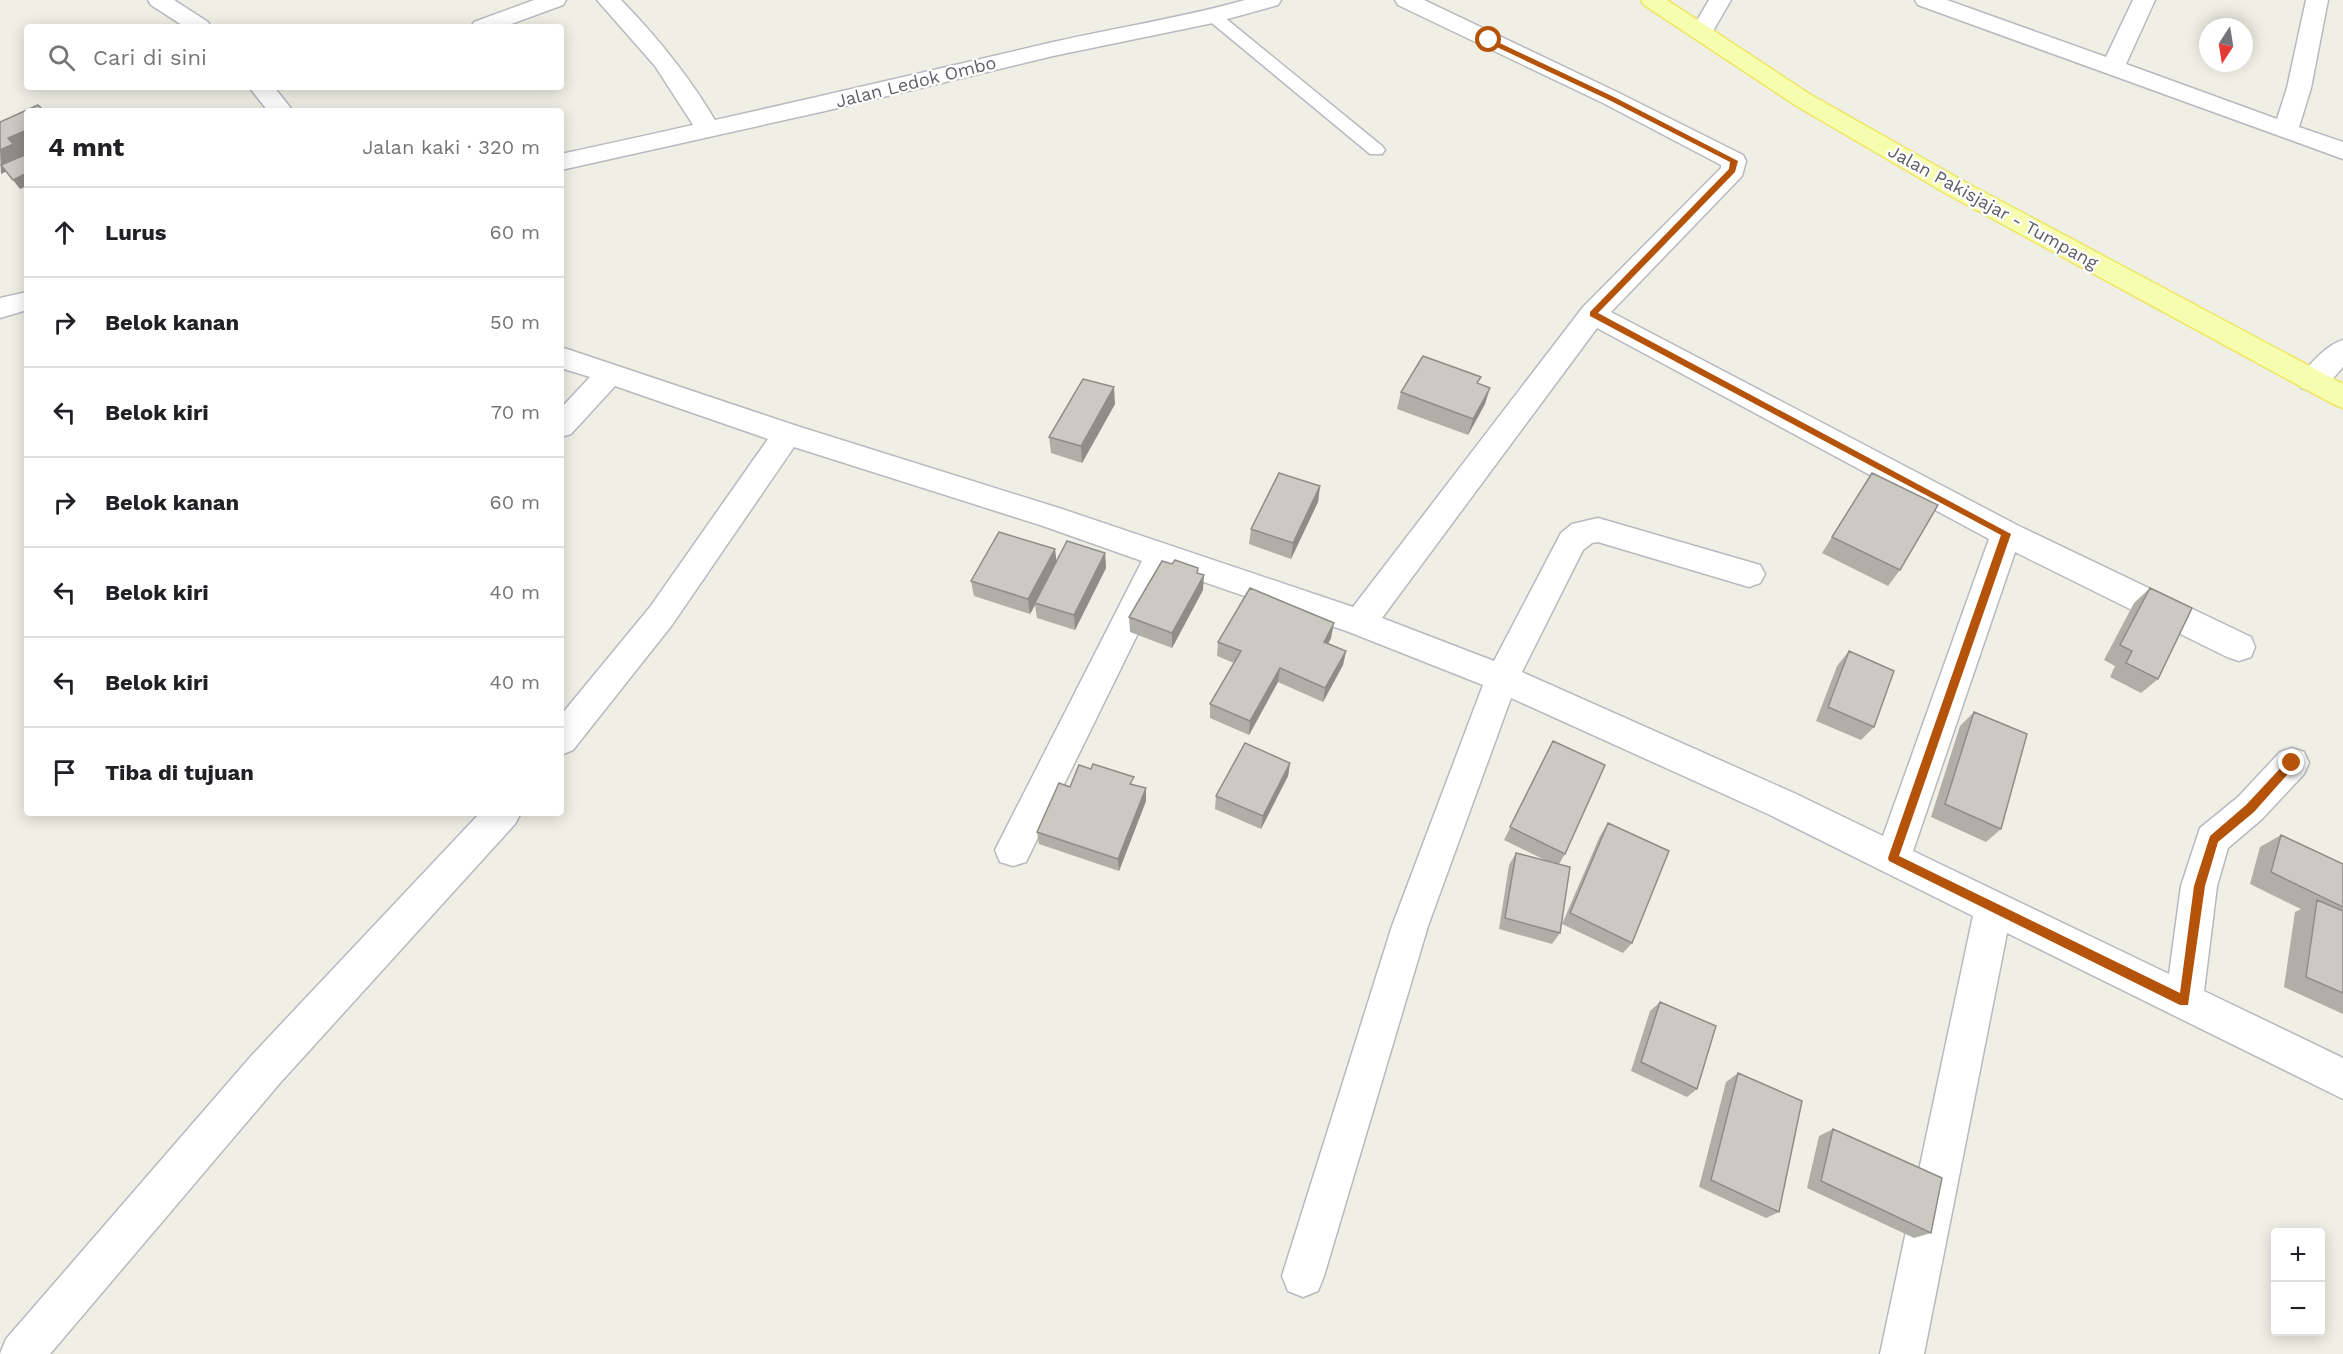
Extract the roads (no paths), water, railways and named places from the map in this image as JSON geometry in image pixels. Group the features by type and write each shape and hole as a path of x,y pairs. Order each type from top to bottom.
{"main road":[{"name":"Jalan Pakisjajar - Tumpang","path":"1653,0 1803,100 1946,182 2343,397"}],"street":[{"path":"159,0 195,24"},
{"path":"490,24 555,0"},
{"path":"608,0 635,27 691,96 708,129"},
{"name":"Jalan Ledok Ombo","path":"564,161 825,104 1053,49 1213,16 1270,0"},
{"path":"1360,623 1593,314 1733,170 1734,161 1611,98 1406,0"},
{"path":"1702,31 1720,0"},
{"path":"1926,0 2343,150"},
{"path":"2114,67 2144,0"},
{"path":"2286,130 2299,88 2317,0"},
{"path":"264,90 278,108"},
{"path":"0,308 24,302"},
{"path":"1593,314 2006,534 2239,648"},
{"path":"2312,381 2343,350"},
{"path":"564,358 787,434 1040,513 1360,623 1502,678 1782,804 2343,1079"},
{"path":"564,423 609,375"},
{"path":"564,736 661,616 787,434"},
{"path":"1303,1276 1410,926 1502,678 1572,542 1583,533 1598,530 1749,574"},
{"path":"1893,858 2006,534"},
{"path":"1013,850 1161,555"},
{"path":"2184,1001 2199,886 2213,839 2250,808 2292,763"},
{"path":"21,1354 266,1069 500,816"},
{"path":"1902,1354 1994,906"}],"lane":[{"path":"1213,16 1376,150"}]}
